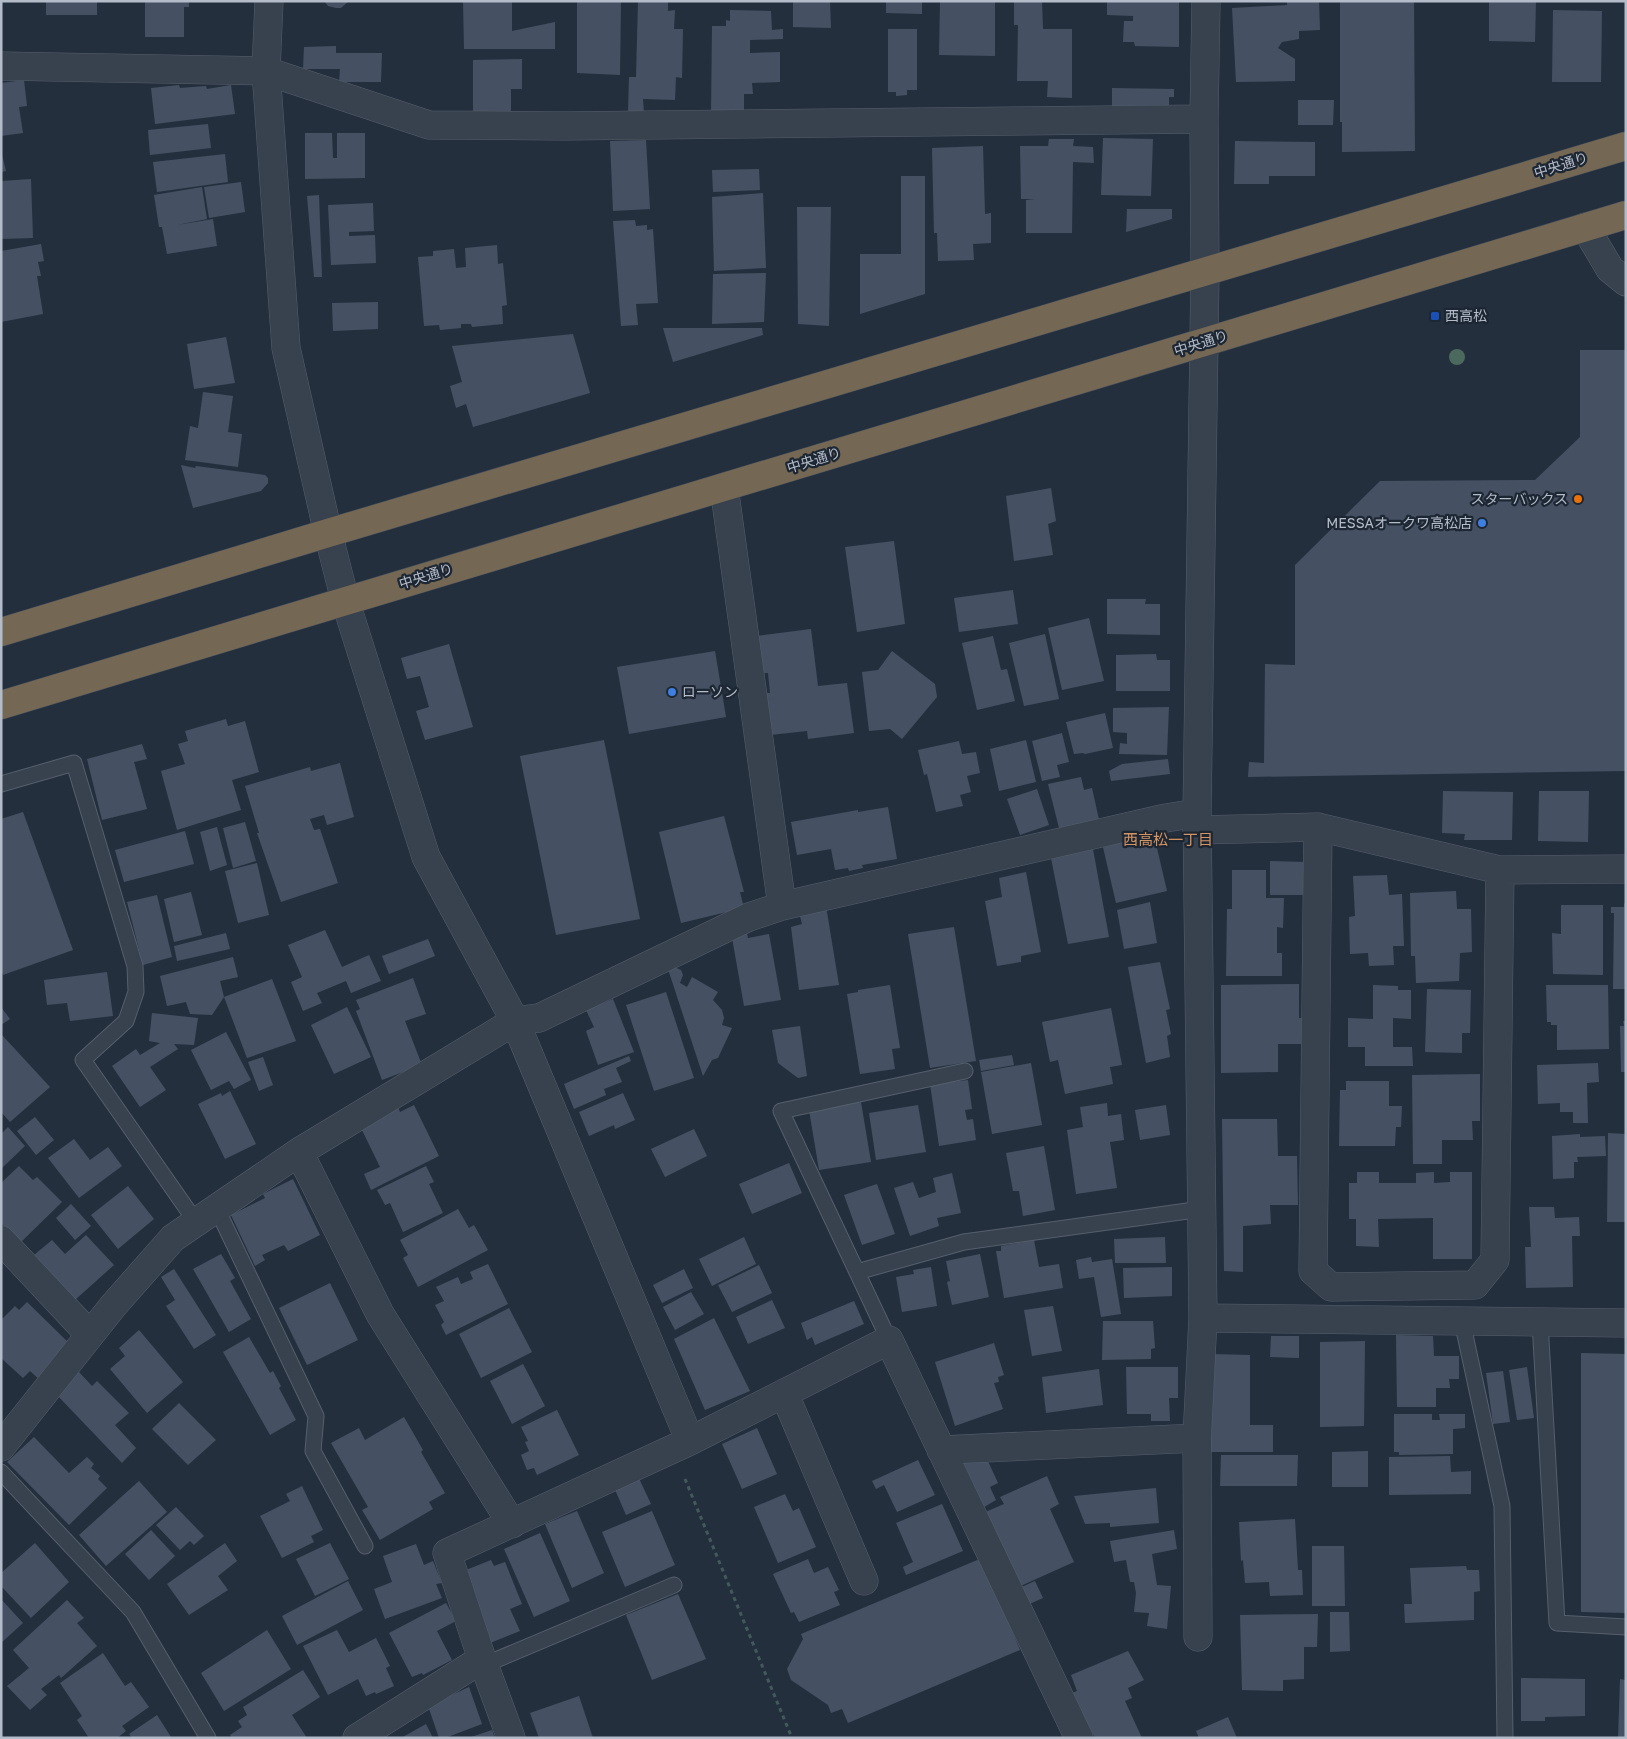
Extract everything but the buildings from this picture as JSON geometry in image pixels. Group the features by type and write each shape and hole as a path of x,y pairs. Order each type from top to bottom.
{"highway":[{"name":"中央通り","path":"1,632 1626,146"},
{"name":"中央通り","path":"1,705 1626,215"}],"street":[{"path":"269,1 266,71 286,348 328,533 346,600 426,857 515,1021 682,1445"},
{"path":"1198,1636 1197,1438 1203,1318 1197,822 1205,272 1204,119 1206,1"},
{"path":"1,66 266,71 428,125 573,126 1204,119"},
{"path":"1585,227 1610,270 1626,282"},
{"path":"724,487 782,906"},
{"path":"1,1447 113,1306 174,1238 300,1152 515,1021 539,1018 749,917 782,906 1156,820 1318,827 1500,870 1626,869"},
{"path":"1318,827 1313,1271 1331,1287 1475,1285 1495,1260 1500,870"},
{"path":"300,1152 380,1314 512,1524"},
{"path":"1,1240 90,1335"},
{"path":"1203,1318 1626,1323"},
{"path":"511,1738 483,1662 447,1553 682,1445 889,1340 1079,1738"},
{"path":"784,1393 864,1580"},
{"path":"941,1450 1197,1438"},
{"path":"357,1738 483,1662"}],"lane":[{"path":"1,784 74,764 135,966 136,992 126,1021 83,1060 207,1216 316,1416 313,1451 365,1546"},
{"path":"889,1340 781,1111 966,1071"},
{"path":"857,1272 964,1242 1202,1208"},
{"path":"1462,1321 1502,1506 1505,1738"},
{"path":"1540,1322 1557,1624 1626,1627"},
{"path":"1,1472 133,1612 208,1738"},
{"path":"483,1662 674,1586"}],"path":[{"path":"682,1445 792,1738"}],"place":[{"name":"西高松","path":"1435,316"},
{"name":"スターバックス","path":"1578,499"},
{"name":"MESSAオークワ高松店","path":"1482,523"},
{"name":"ローソン","path":"672,692"}],"district":[{"name":"西高松一丁目","path":"1168,840"}]}
